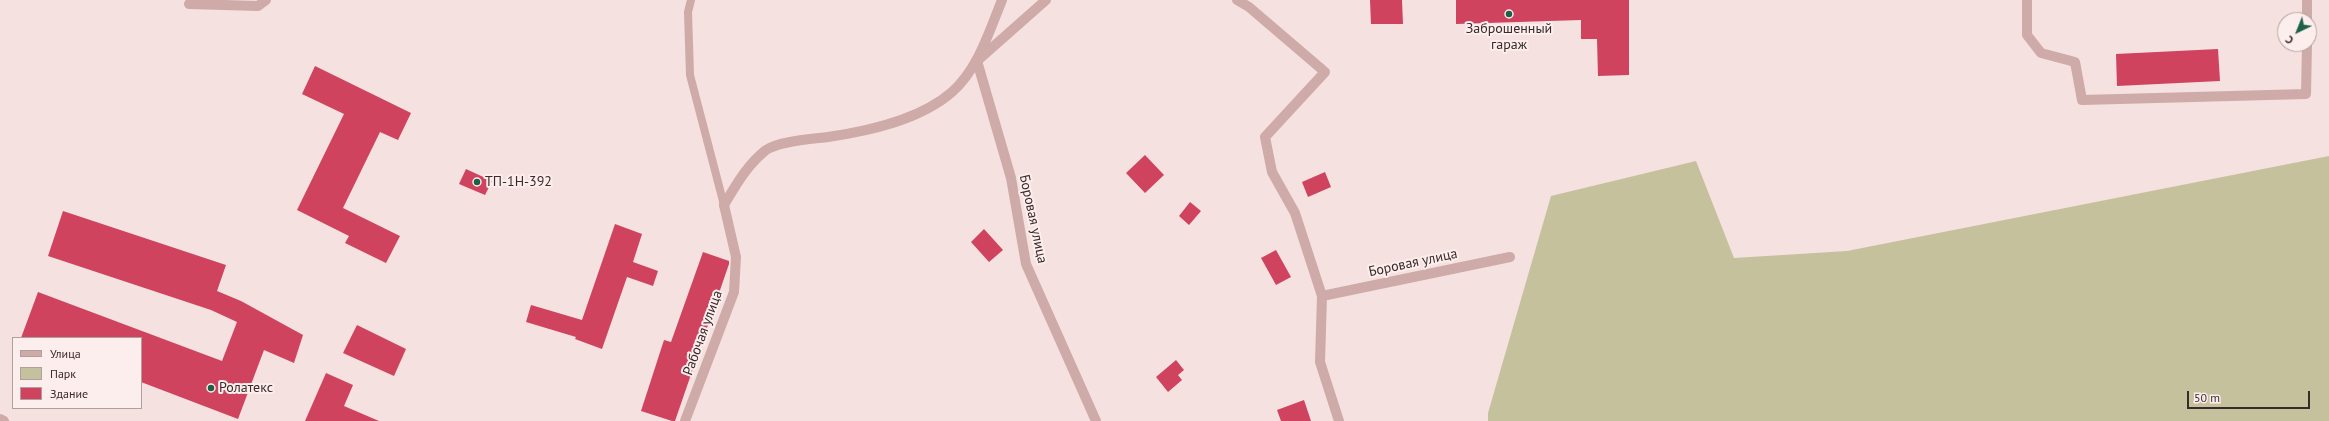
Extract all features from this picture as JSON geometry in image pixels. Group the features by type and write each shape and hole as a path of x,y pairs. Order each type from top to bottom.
{"street":[{"path":"192,0 189,4 258,6 266,0"},
{"path":"977,61 1002,0"},
{"path":"724,205 744,172 768,149 795,142 853,134 931,108 953,91 977,61 1046,0"},
{"path":"1237,0 1249,7 1325,72 1265,138 1272,172 1295,213 1322,296 1320,362 1339,421"},
{"path":"2027,0 2027,35 2041,52 2074,62 2082,100 2306,94 2307,52"},
{"path":"2307,0 2307,12"},
{"name":"Боровая улица","path":"977,61 1011,178 1026,264 1096,421"},
{"name":"Рабочая улица","path":"685,421 734,292 736,257 724,205"},
{"name":"Боровая улица","path":"1322,296 1510,257"},
{"path":"0,419 4,421"}],"lane":[{"path":"691,0 688,12 690,75 724,205"}],"green space":[{"path":"2329,156 2329,421 1488,421 1488,413 1551,196 1696,161 1734,258 1847,251"}],"building":[{"path":"1370,0 1402,0 1403,24 1371,24"},
{"path":"1456,0 1629,0 1629,75 1598,76 1597,39 1581,39 1581,20 1456,24"},
{"path":"2218,49 2220,81 2117,86 2116,54"},
{"path":"315,66 411,113 398,140 380,132 343,208 400,236 386,263 345,243 349,236 297,210 344,114 302,94"},
{"path":"1145,155 1164,175 1145,193 1126,173"},
{"path":"466,169 492,181 485,195 459,184"},
{"path":"1325,172 1331,187 1308,197 1302,182"},
{"path":"1190,202 1201,211 1189,225 1179,216"},
{"path":"63,211 226,265 217,291 241,301 303,335 294,363 264,350 238,419 142,382 142,337 21,337 38,292 222,361 237,322 211,310 48,256"},
{"path":"615,224 642,234 633,262 658,271 653,286 627,277 602,349 575,339 576,337 526,322 531,305 582,320"},
{"path":"984,229 1003,250 989,262 971,242"},
{"path":"1276,250 1291,277 1276,285 1261,258"},
{"path":"703,252 729,261 729,264 675,421 672,421 641,411 664,340 671,342"},
{"path":"357,325 406,349 394,376 343,353"},
{"path":"1176,360 1184,370 1178,375 1182,380 1168,392 1156,377"},
{"path":"326,373 353,385 344,406 379,421 305,421"},
{"path":"1304,400 1311,421 1281,421 1277,410"}],"place":[{"name":"Заброшенный гараж","path":"1509,14"},
{"name":"ТП-1Н-392","path":"477,182"},
{"name":"Ролатекс","path":"211,388"}]}
